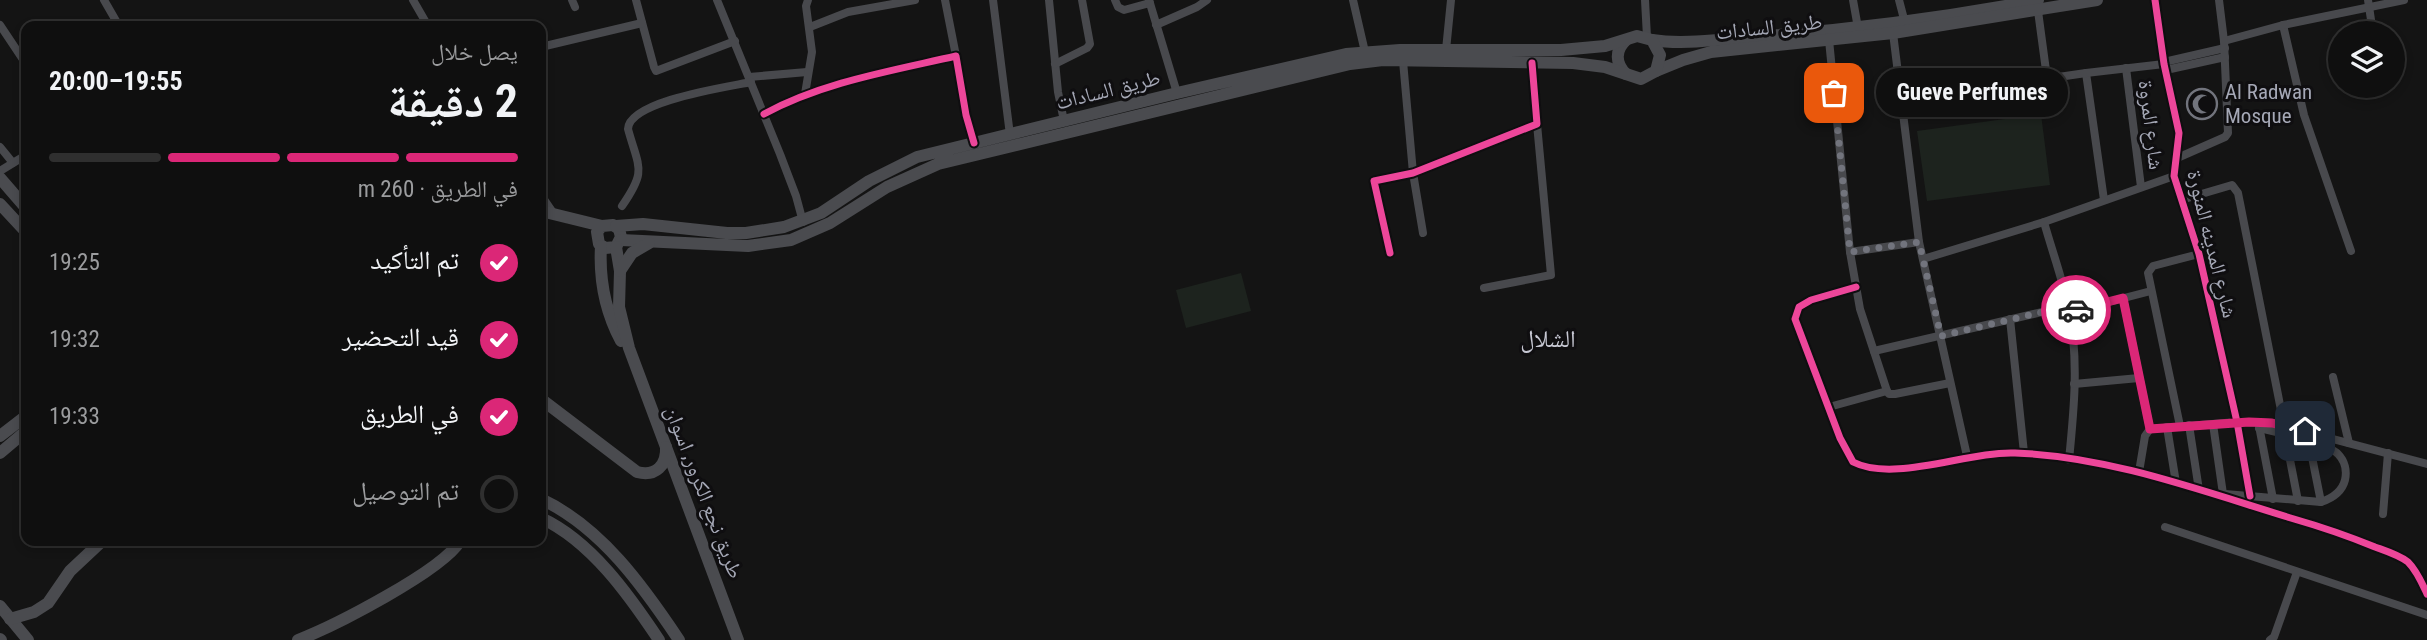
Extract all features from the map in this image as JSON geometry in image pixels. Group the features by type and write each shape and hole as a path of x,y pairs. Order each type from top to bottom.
{"main road":[{"name":"طريق السادات","path":"1650,39 1674,42 1858,28 2097,0"},
{"name":"طريق السادات","path":"1656,71 1711,52 1893,33 2038,6"},
{"path":"1637,36 1650,39 1660,55 1656,71 1641,79 1626,74 1619,65 1618,54 1626,40 1637,36"},
{"name":"طريق السادات","path":"616,226 643,224 706,232 746,233 803,222 892,168 943,149 1328,58 1365,52 1572,50 1626,40"},
{"name":"طريق السادات","path":"618,244 748,246 791,240 830,223 887,187 938,164 1333,66 1366,61 1584,63 1626,74"},
{"path":"0,178 21,202"},
{"path":"0,204 21,227"},
{"path":"546,212 602,226 616,226 621,233 618,244 609,249 601,246 596,236 602,226"},
{"path":"620,271 632,253 650,243"},
{"name":"طريق نجع الكرور, اسوان","path":"618,244 619,306 632,359"},
{"name":"طريق نجع الكرور, اسوان","path":"601,246 606,306 614,328 632,359 666,443 738,640"},
{"path":"546,403 637,472 650,473 662,466 666,458 666,443"},
{"path":"0,436 21,420"},
{"path":"0,453 21,435"},
{"path":"546,501 587,529 619,559 653,601 679,640"},
{"path":"546,522 581,546 608,573 659,640"},
{"path":"10,619 34,612 48,603 70,571 97,546"},
{"path":"298,640 351,616 448,555 456,546"},
{"path":"0,606 28,640"}],"street":[{"path":"104,0 116,21"},
{"path":"413,0 425,21"},
{"path":"636,0 656,71 735,41"},
{"path":"717,0 796,196 803,222"},
{"path":"805,94 812,52 806,6 808,0"},
{"path":"848,0 848,12"},
{"path":"810,27 848,12 915,0"},
{"path":"945,0 966,115 974,143"},
{"path":"993,0 1010,135"},
{"path":"1049,0 1064,121"},
{"path":"1055,64 1090,44 1082,0"},
{"path":"1115,0 1118,7 1124,10 1150,2 1177,93"},
{"path":"1156,25 1207,0"},
{"path":"1353,0 1365,52"},
{"path":"1446,50 1451,0"},
{"path":"1645,0 1650,39"},
{"path":"1853,0 1858,28"},
{"path":"1899,0 1905,23"},
{"name":"شارع المدينه المنورة","path":"2155,0 2179,134 2174,176 2199,254 2237,422 2250,496"},
{"path":"2175,159 2228,135 2225,49 2219,0"},
{"path":"1900,100 2086,72 2165,65 2225,49 2283,26 2369,3 2404,0"},
{"path":"2369,3 2372,21"},
{"path":"2038,6 2047,78"},
{"path":"546,46 642,23"},
{"path":"0,24 21,56"},
{"path":"2283,26 2304,115 2351,251"},
{"path":"1893,33 1919,242 1967,456"},
{"path":"1829,40 1850,252 1860,309 1886,391 1895,394 1950,383"},
{"path":"764,114 805,94 956,56"},
{"path":"1403,61 1413,173 1423,233"},
{"path":"1484,288 1551,275 1532,63"},
{"name":"شارع المروة","path":"2126,68 2141,187"},
{"path":"622,206 639,179 640,171 628,130 628,122 633,117 670,100 750,79 807,72"},
{"path":"2086,72 2104,200"},
{"path":"1390,253 1374,181 1413,173 1537,124"},
{"path":"0,147 13,163"},
{"path":"0,171 21,158"},
{"path":"1923,259 2044,222 2174,176"},
{"path":"2181,200 2231,185 2238,193 2298,501"},
{"path":"546,202 554,214"},
{"path":"2044,222 2069,309 2074,384 2069,460"},
{"path":"1850,252 1919,242"},
{"path":"2199,254 2151,268 2148,273 2185,426 2204,491"},
{"path":"1856,287 1811,300 1799,307 1795,313 1829,407 1853,463 1859,466 1902,469 1967,456 2024,453 2139,472 2339,533 2399,557 2414,569 2427,594"},
{"path":"1874,351 2010,319 2151,291"},
{"path":"2123,298 2150,429 2145,436 2139,472"},
{"path":"2010,319 2024,453"},
{"path":"2333,377 2349,443"},
{"path":"2074,384 2139,378"},
{"path":"1829,407 1886,391"},
{"path":"2150,429 2237,422 2349,443 2427,464"},
{"path":"2213,424 2223,494"},
{"path":"2259,425 2273,499"},
{"path":"2167,427 2176,483"},
{"path":"2204,491 2298,501 2322,502 2330,499 2342,487 2346,470 2338,454 2284,430"},
{"path":"2309,442 2322,502"},
{"path":"2383,514 2388,453"},
{"path":"2165,527 2427,615"},
{"path":"2270,640 2297,572"}],"shaded area":[{"path":"2041,114 2050,185 1927,201 1917,131"},
{"path":"1241,273 1251,311 1186,328 1176,290"}],"cycle path":[{"path":"2155,0 2164,64 2179,133 2174,176 2199,254 2237,422 2250,496"},
{"path":"764,114 834,86 956,56 966,115 974,143"},
{"path":"1390,253 1374,181 1413,173 1537,124 1532,63"},
{"path":"1856,287 1811,300 1799,307 1795,319 1840,438 1853,462 1870,468 1910,468 2015,453 2121,468 2315,525 2392,553 2411,566 2427,594"}],"way so far":[{"path":"1834,93 1850,252 1919,242 1941,336 2068,306 2070,312 2076,310"}],"place":[{"name":"Gueve Perfumes","path":"1834,93"},
{"name":"Al Radwan Mosque","path":"2202,104"}],"district":[{"name":"الشلال","path":"1548,339"}],"route":[{"path":"2076,310 2123,298 2150,429 2249,422 2272,423 2305,431"}]}
